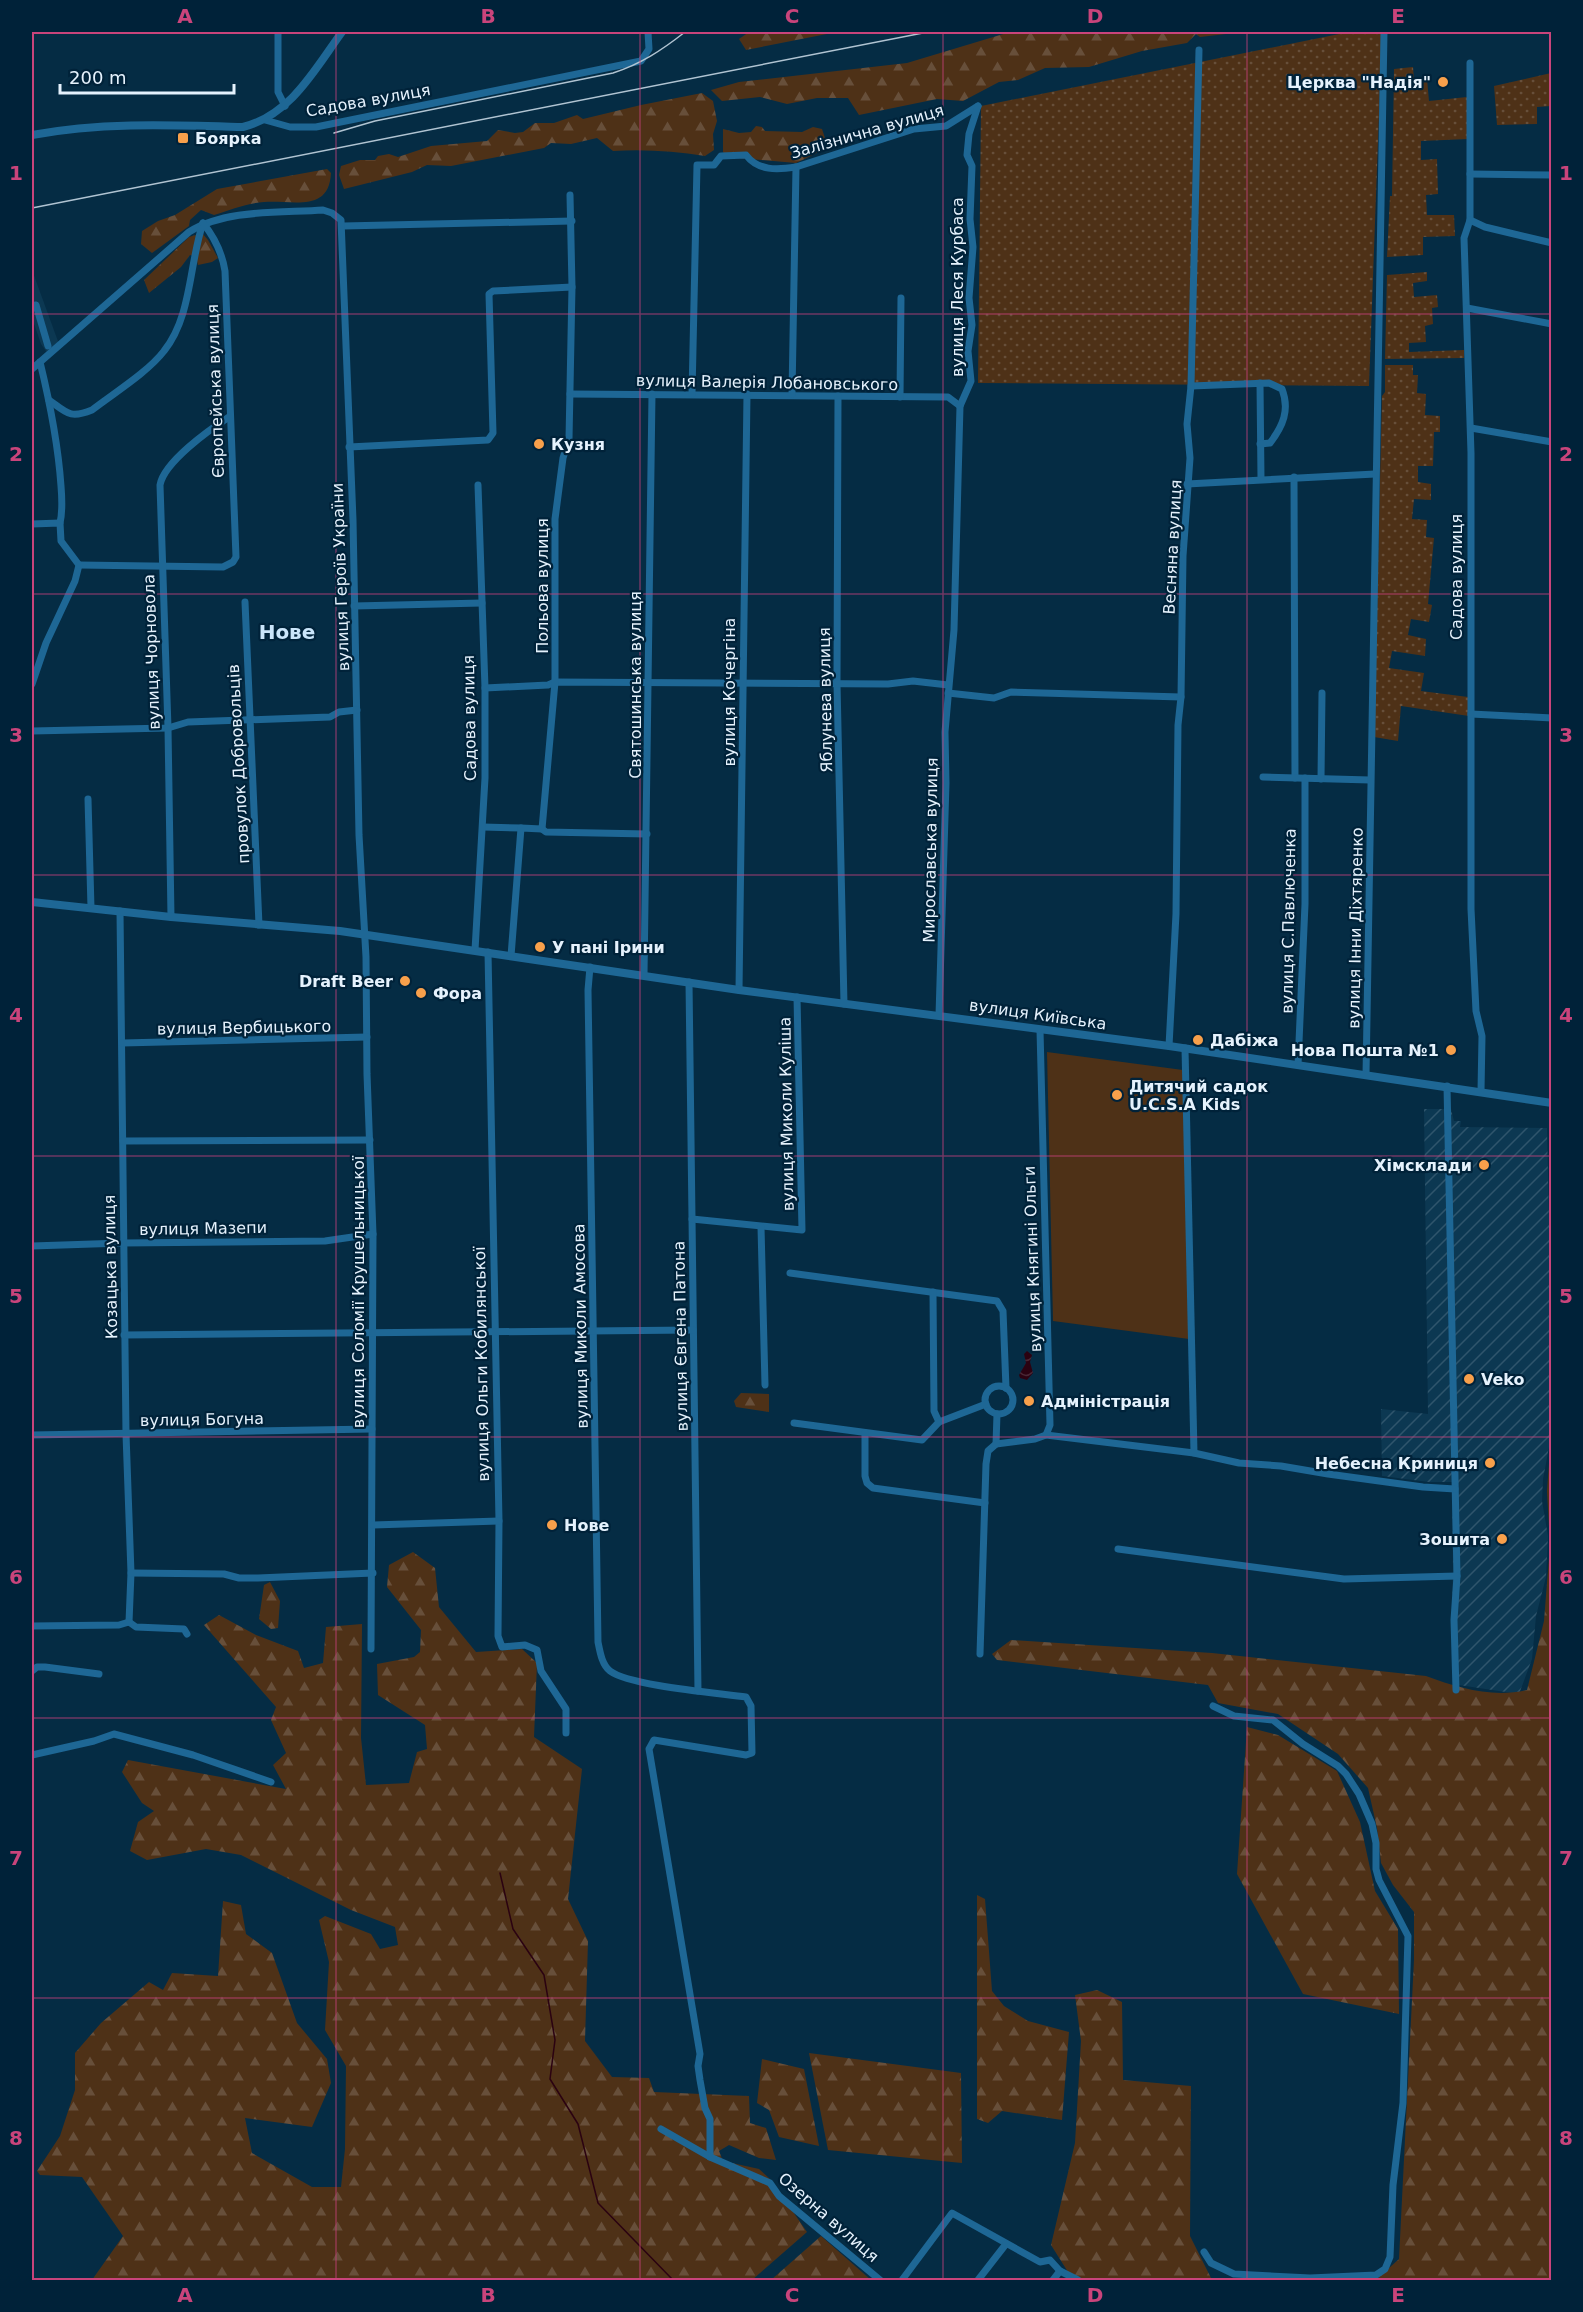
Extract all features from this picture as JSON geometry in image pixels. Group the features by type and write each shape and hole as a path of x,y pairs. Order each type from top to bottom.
{"street":[{"path":"278,32 278,92 285,106"},
{"path":"266,120 285,106 303,87 342,32"},
{"name":"Садова вулиця","path":"32,135 72,128 118,125 243,127 266,120 290,128 316,127 641,61 649,49 648,32"},
{"name":"вулиця Інни Діхтяренко","path":"1366,1075 1384,32"},
{"name":"Весняна вулиця","path":"1169,1046 1176,914 1183,556 1190,458 1187,424 1191,386 1199,50"},
{"name":"Садова вулиця","path":"1470,63 1470,220 1464,238 1470,428 1471,909 1476,1011 1482,1036 1481,1091"},
{"name":"Залізнична вулиця","path":"692,394 697,165 714,165 721,156 746,155 752,163 762,168 781,169 796,166 914,129 946,126 978,105"},
{"name":"вулиця Леся Курбаса","path":"948,689 954,630 960,406 971,381 968,351 972,325 969,298 973,247 970,219 972,165 967,155 969,134 978,105"},
{"path":"792,394 796,166"},
{"path":"1470,174 1551,175"},
{"name":"Польова вулиця","path":"542,829 555,682 555,519 563,458 568,439 570,394 572,221 570,195"},
{"path":"32,369 189,232 203,223 224,217 323,210 332,213 342,223 572,221"},
{"path":"1470,220 1485,227 1551,243"},
{"path":"49,400 71,415 82,414 92,410 158,358 173,336 185,302 192,261 203,223"},
{"name":"Європейська вулиця","path":"162,567 223,567 233,562 236,557 224,264 212,235 203,223"},
{"name":"вулиця Героїв України","path":"342,223 349,447 354,520 359,835 364,935"},
{"path":"349,447 488,440 493,433 489,294 493,291 572,287"},
{"path":"900,397 901,298"},
{"path":"32,306 36,305 48,346"},
{"path":"1467,308 1551,324"},
{"path":"32,684 50,632 75,581 79,565 61,541 60,465 40,362"},
{"path":"1260,383 1261,479"},
{"path":"1191,386 1269,383 1282,389 1286,401 1282,427 1270,443 1260,444"},
{"name":"вулиця Валерія Лобановського","path":"570,394 948,397 960,406"},
{"name":"Святошинська вулиця","path":"644,975 652,394"},
{"name":"вулиця Кочергіна","path":"739,990 747,394"},
{"name":"Яблунева вулиця","path":"838,396 837,683 844,1004"},
{"name":"вулиця Чорновола","path":"171,917 161,476 213,427 230,417"},
{"path":"1470,428 1551,442"},
{"path":"1188,484 1375,474"},
{"path":"1294,477 1294,778"},
{"name":"Садова вулиця","path":"474,950 485,778 485,688 478,484"},
{"path":"32,524 60,523"},
{"path":"79,565 162,567"},
{"name":"провулок Добровольців","path":"245,602 259,925"},
{"path":"354,606 482,603"},
{"path":"485,688 548,685 555,682 888,684 913,681 994,698 1011,692 1181,697"},
{"name":"Мирославська вулиця","path":"939,1015 946,804 945,732 948,689"},
{"path":"1321,779 1322,693"},
{"path":"32,731 168,728 188,722 330,717 339,712 357,710"},
{"path":"1471,714 1551,718"},
{"path":"1263,777 1370,780"},
{"name":"вулиця С.Павлюченка","path":"1298,1065 1305,904 1305,778"},
{"path":"88,799 91,908"},
{"path":"483,826 542,829 546,832 647,834"},
{"path":"512,956 521,828"},
{"name":"вулиця Київська","path":"32,902 364,935 739,990 1185,1048 1551,1102"},
{"name":"Козацька вулиця","path":"120,911 124,1335 131,1573 129,1622"},
{"name":"вулиця Соломії Крушельницької","path":"364,935 374,1334 371,1649"},
{"name":"вулиця Ольги Кобилянської","path":"488,952 499,1521 498,1636 502,1647 525,1645 537,1650 541,1671 566,1709 566,1733"},
{"name":"вулиця Миколи Амосова","path":"590,967 588,990 598,1642 601,1658 608,1670 619,1676 698,1691"},
{"name":"вулиця Євгена Патона","path":"689,982 698,1691"},
{"name":"вулиця Миколи Куліша","path":"762,1227 802,1230 797,997"},
{"name":"вулиця Княгині Ольги","path":"1040,1030 1050,1425 1046,1435"},
{"name":"вулиця Вербицького","path":"122,1043 367,1037"},
{"path":"1185,1048 1194,1453"},
{"path":"1447,1086 1457,1576 1454,1620 1456,1690"},
{"path":"123,1141 370,1140"},
{"path":"692,1220 762,1227 765,1385"},
{"name":"вулиця Мазепи","path":"32,1246 325,1241 373,1234"},
{"path":"790,1273 993,1300 1001,1305 1003,1311 1006,1388 1012,1396 1011,1406 1004,1413 998,1414 990,1411 986,1404 989,1390 996,1386 1006,1388"},
{"path":"933,1292 934,1411 939,1422"},
{"path":"124,1335 693,1330"},
{"path":"794,1423 922,1440 939,1422 986,1404"},
{"path":"996,1444 998,1414"},
{"name":"вулиця Богуна","path":"32,1435 372,1429"},
{"path":"865,1433 865,1476 867,1483 873,1488 985,1503"},
{"path":"980,1654 986,1464 988,1451 996,1444 1035,1439 1046,1435 1194,1453 1239,1463 1281,1466 1423,1487 1455,1489"},
{"path":"373,1525 499,1521"},
{"path":"1118,1549 1344,1579 1457,1576"},
{"path":"131,1573 224,1574 239,1578 258,1578 373,1573"},
{"path":"32,1626 119,1625 129,1622 136,1627 184,1629 187,1634"},
{"path":"32,1671 37,1667 45,1667 99,1674"},
{"path":"698,1691 746,1697 751,1706 752,1736 752,1753 746,1755 654,1740 649,1749 700,2054 699,2073 705,2108 710,2119 710,2157"},
{"path":"1204,2252 1211,2263 1234,2274 1310,2278 1376,2275 1385,2269 1390,2257 1393,2185 1403,2103 1408,1947 1408,1936 1404,1924 1379,1880 1372,1824 1359,1794 1346,1774 1338,1766 1302,1744 1273,1720 1234,1716 1213,1706"},
{"path":"32,1755 114,1734 193,1755 271,1782"},
{"name":"Озерна вулиця","path":"661,2129 710,2157 770,2183 779,2196 880,2280"},
{"path":"902,2280 952,2213 1040,2262 1050,2260 1060,2271 1078,2280"},
{"path":"978,2280 1006,2244"},
{"path":"1053,2280 1060,2271"}],"shaded area":[{"path":"32,270 59,344 48,354 41,344 32,318"},
{"path":"1424,1109 1451,1109 1454,1121 1461,1121 1460,1127 1547,1128 1552,1431 1543,1479 1542,1501 1548,1536 1547,1557 1546,1577 1536,1616 1532,1659 1519,1694 1459,1685 1456,1618 1452,1616 1452,1482 1429,1482 1382,1476 1381,1409 1428,1414"}],"green space":[{"path":"749,32 837,32 746,50 739,39"},
{"path":"1010,32 1243,32 1200,37 1196,34 1187,43 1142,51 1089,67 1045,68 1018,80 999,82 963,101 937,99 859,115 848,98 817,98 787,104 760,97 722,101 711,90 739,82 907,63"},
{"path":"1349,32 1382,32 1369,386 978,383 981,106"},
{"path":"1413,67 1414,80 1427,79 1429,101 1467,97 1468,139 1421,141 1421,160 1437,159 1438,194 1426,195 1427,215 1454,215 1455,236 1423,237 1423,255 1387,257 1390,196 1392,196 1394,69"},
{"path":"1551,73 1551,106 1537,107 1537,124 1497,125 1494,86"},
{"path":"702,93 713,101 717,121 713,134 714,150 705,156 659,151 613,151 597,138 571,144 551,143 544,148 451,166 427,165 412,172 344,189 339,175 341,166 360,160 375,160 378,156 389,154 398,157 431,146 487,141 498,130 523,132 535,123 554,123 577,115 583,119"},
{"path":"756,126 762,127 765,131 802,132 813,127 822,129 827,144 815,154 796,163 727,157 723,152 723,129 739,133 751,132"},
{"path":"327,169 331,173 329,186 317,199 308,202 258,203 214,215 201,210 190,220 189,226 152,253 141,244 142,231 158,221 175,215 217,189"},
{"path":"202,233 218,258 198,265 196,257 190,255 181,267 149,293 144,280 189,237"},
{"path":"1427,272 1427,281 1413,283 1414,297 1437,295 1438,307 1432,308 1433,324 1425,326 1426,342 1409,343 1409,352 1464,350 1464,358 1385,359 1387,275"},
{"path":"1385,365 1413,365 1413,375 1418,375 1417,393 1426,394 1425,415 1440,416 1440,432 1434,432 1433,466 1418,466 1418,482 1431,484 1431,500 1414,499 1412,519 1427,520 1426,537 1434,538 1428,604 1432,605 1429,622 1411,619 1408,635 1426,639 1425,656 1392,651 1389,668 1424,673 1421,691 1468,697 1469,716 1401,706 1398,741 1374,737 1382,396 1385,392"},
{"path":"1047,1052 1183,1070 1189,1339 1053,1321"},
{"path":"741,1393 769,1394 769,1412 736,1407 734,1401"},
{"path":"1551,1436 1551,2280 1376,2280 1399,2259 1414,1960 1414,1912 1393,1885 1381,1863 1377,1828 1368,1788 1338,1754 1278,1714 1218,1703 1208,1685 997,1660 992,1654 1011,1640 1212,1653 1426,1676 1463,1688 1489,1692 1527,1690 1544,1621 1550,1545 1547,1491"},
{"path":"413,1552 435,1568 439,1607 476,1652 522,1649 537,1663 534,1737 582,1769 568,1899 588,1941 585,2041 612,2077 649,2078 654,2092 749,2096 750,2123 766,2128 776,2160 759,2158 729,2145 719,2151 723,2161 759,2169 771,2180 807,2232 752,2280 92,2280 123,2236 82,2177 40,2175 37,2171 60,2136 75,2090 75,2053 101,2023 149,1982 163,1990 172,1973 218,1976 223,1901 241,1905 246,1934 272,1953 297,2023 327,2059 331,2083 312,2127 245,2118 252,2153 312,2187 341,2187 345,2149 346,2066 325,2030 329,1962 319,1920 325,1916 371,1934 380,1949 398,1945 395,1927 351,1910 241,1855 206,1849 147,1860 130,1851 138,1822 154,1811 142,1803 122,1772 128,1760 286,1789 273,1765 286,1753 271,1720 276,1707 204,1625 219,1615 256,1635 298,1651 304,1668 323,1663 326,1627 362,1624 361,1738 366,1785 409,1783 417,1752 427,1749 425,1725 378,1695 377,1664 414,1657 420,1652 421,1630 387,1587 389,1565"},
{"path":"270,1582 280,1601 278,1628 271,1629 259,1619 264,1585"},
{"path":"1247,1727 1278,1735 1337,1771 1360,1822 1375,1891 1398,1929 1399,2014 1303,1994 1237,1874"},
{"path":"977,1895 985,1899 992,1991 1004,2006 1028,2021 1069,2032 1062,2120 1002,2111 988,2123 977,2119"},
{"path":"1097,1990 1122,2002 1123,2080 1191,2086 1190,2236 1212,2280 1082,2280 1068,2272 1051,2245 1075,2143 1081,2041 1075,1995"},
{"path":"809,2053 961,2073 962,2163 828,2150"},
{"path":"762,2059 804,2069 819,2146 779,2137 769,2110 757,2103"},
{"path":"821,2236 871,2280 771,2280"}],"water":[{"path":"1027,1351 1032,1355 1030,1362 1033,1373 1027,1380 1020,1378 1019,1375 1026,1363 1024,1354"}],"waterway":[{"path":"500,1873 513,1929 544,1975 555,2040 550,2079 578,2124 598,2203 673,2280"}],"railway":[{"path":"334,133 375,121 613,73 651,56 685,32"},
{"path":"32,208 928,32"}],"place":[{"name":"Церква \"Надія\"","path":"1443,82"},
{"name":"Боярка","path":"183,138"},
{"name":"Кузня","path":"539,444"},
{"name":"У пані Ірини","path":"540,947"},
{"name":"Draft Beer","path":"405,981"},
{"name":"Фора","path":"421,993"},
{"name":"Дабіжа","path":"1198,1040"},
{"name":"Нова Пошта №1","path":"1451,1050"},
{"name":"Дитячий садок U.C.S.A Kids","path":"1117,1095"},
{"name":"Хімсклади","path":"1484,1165"},
{"name":"Veko","path":"1469,1379"},
{"name":"Адміністрація","path":"1029,1401"},
{"name":"Небесна Криниця","path":"1490,1463"},
{"name":"Нове","path":"552,1525"},
{"name":"Зошита","path":"1502,1539"}],"district":[{"name":"Нове","path":"287,632"}]}
